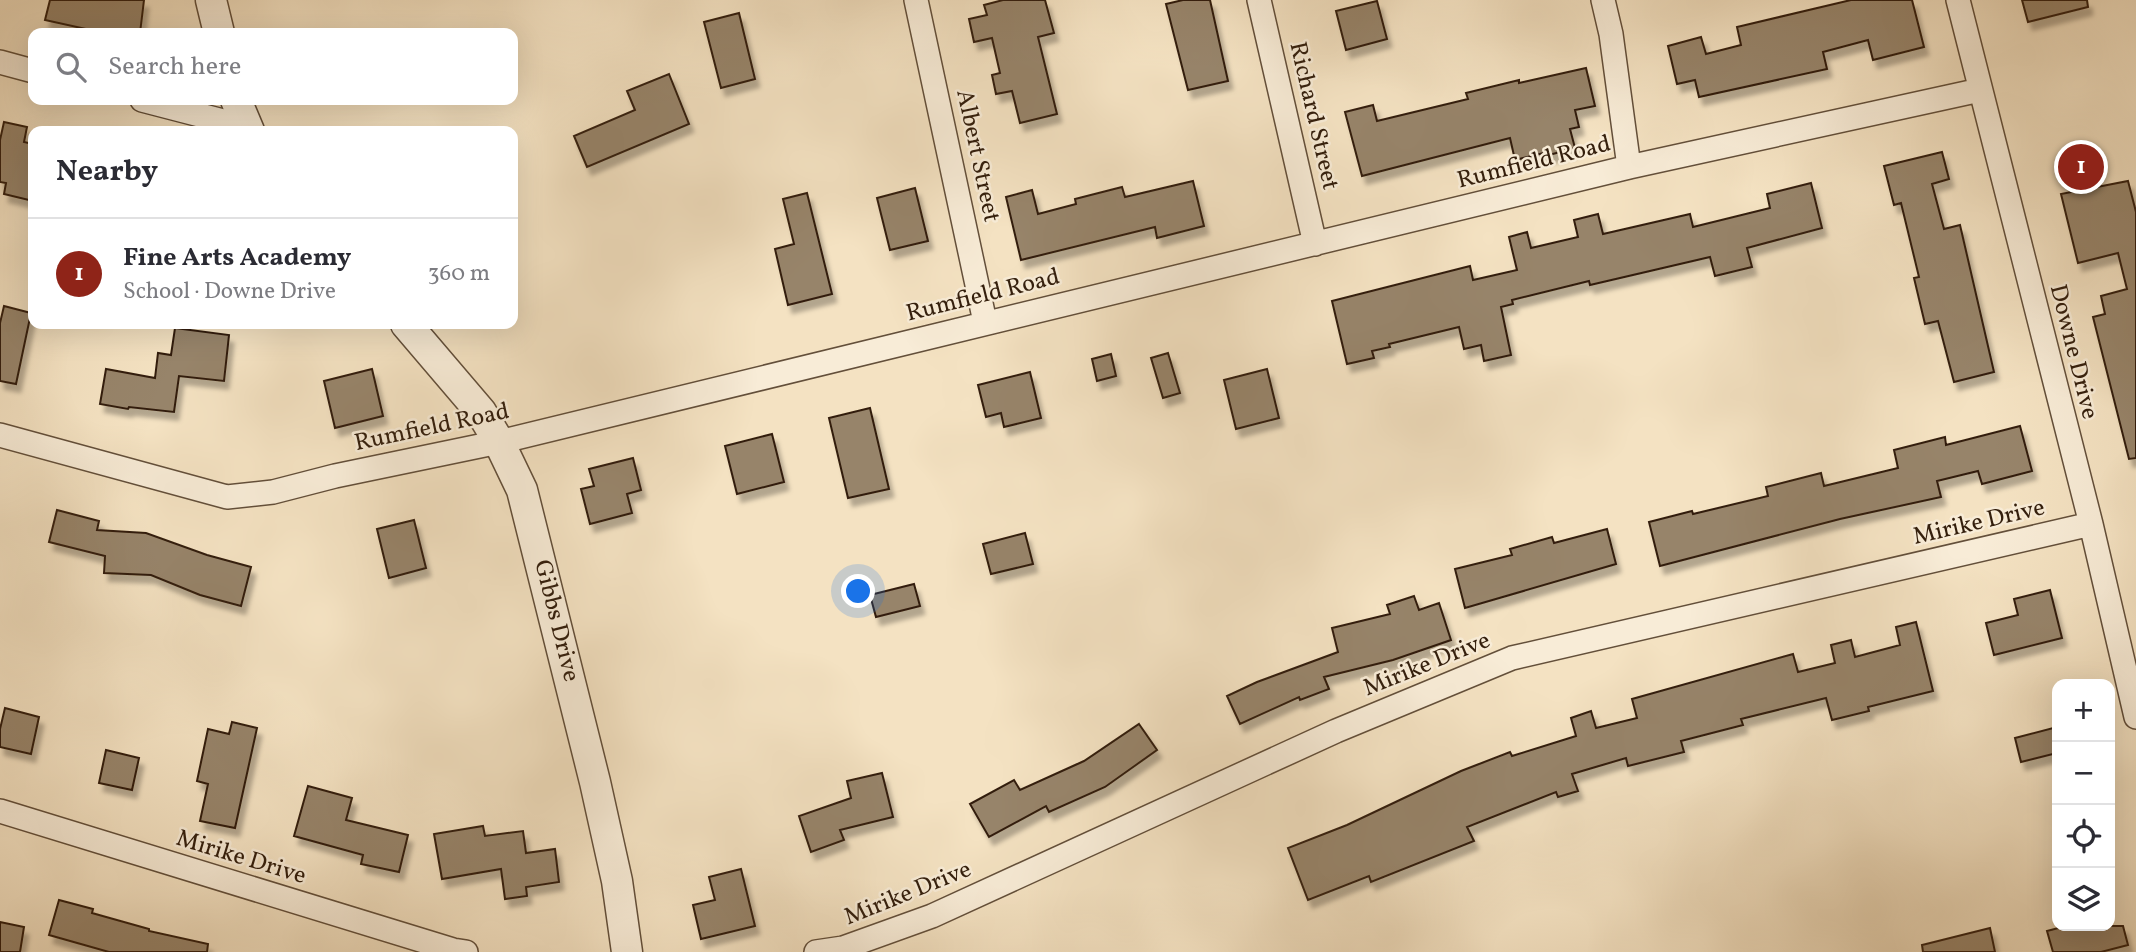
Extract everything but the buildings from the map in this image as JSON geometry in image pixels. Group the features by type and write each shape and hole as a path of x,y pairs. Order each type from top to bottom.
{"street":[{"path":"211,0 218,28"},
{"name":"Albert Street","path":"916,0 985,322"},
{"name":"Richard Street","path":"1259,0 1315,244"},
{"path":"1603,0 1611,34 1629,167"},
{"name":"Downe Drive","path":"1958,0 2091,524 2136,717"},
{"path":"0,62 28,70"},
{"name":"Rumfield Road","path":"0,435 227,497 273,492 335,476 499,442 1629,167 1980,90"},
{"path":"160,105 236,126"},
{"path":"238,105 246,126"},
{"name":"Gibbs Drive","path":"410,329 481,412 522,490 617,881 627,952"},
{"name":"Mirike Drive","path":"816,952 843,948 932,916 1336,731 1512,658 2091,524"},
{"name":"Mirike Drive","path":"0,811 466,952"}],"place":[{"name":"Fine Arts Academy","path":"2081,167"}]}
